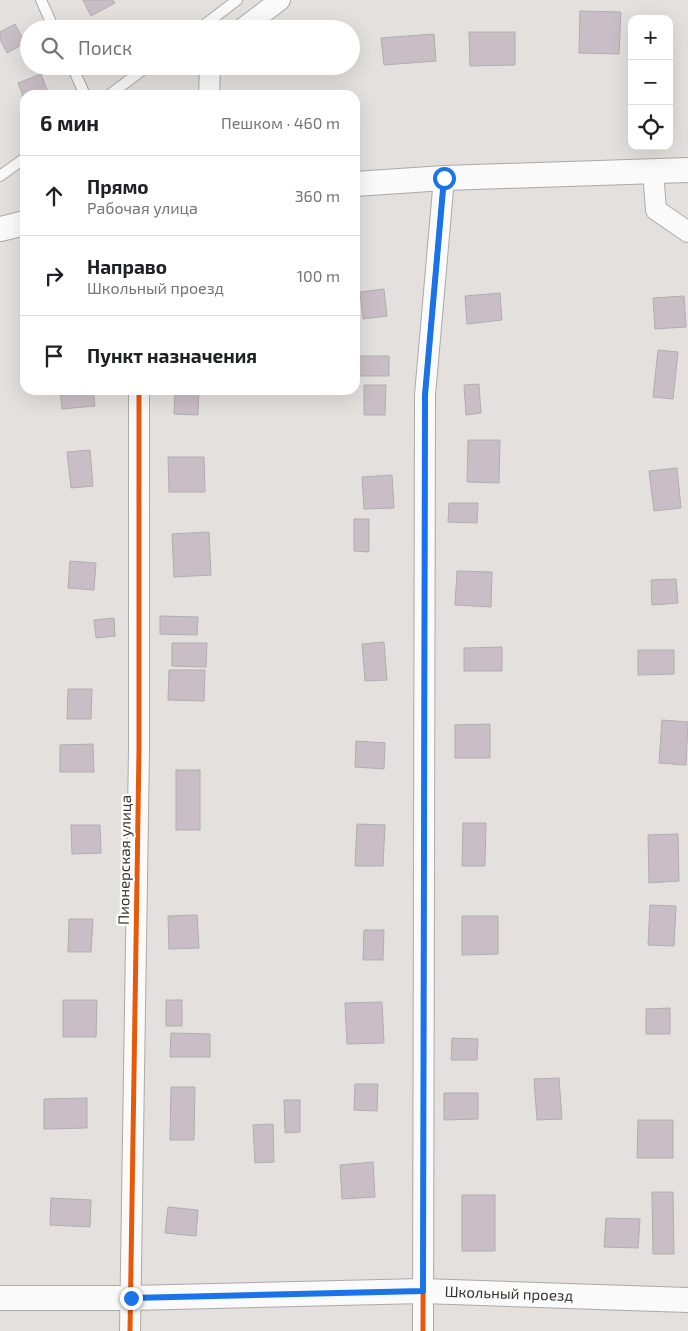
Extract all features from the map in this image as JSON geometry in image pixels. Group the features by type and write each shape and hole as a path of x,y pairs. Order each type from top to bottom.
{"street":[{"path":"254,20 280,0"},
{"path":"209,90 210,75"},
{"path":"360,184 444,178 688,170"},
{"path":"653,171 656,210 688,232"},
{"path":"422,1331 425,395 444,178"},
{"path":"0,229 20,224"},
{"name":"Пионерская улица","path":"130,1331 139,750 139,395"},
{"name":"Школьный проезд","path":"0,1298 131,1298 423,1291 688,1300"}],"lane":[{"path":"41,0 50,20"},
{"path":"211,20 237,0"},
{"path":"76,75 83,90"},
{"path":"116,90 136,75"},
{"path":"0,176 20,162"}],"building":[{"path":"83,0 113,0 115,3 91,16"},
{"path":"580,11 621,12 619,54 579,53"},
{"path":"15,24 20,34 20,46 7,53 0,39 0,32"},
{"path":"469,32 515,32 515,65 470,66"},
{"path":"434,34 436,61 384,65 381,38"},
{"path":"41,75 47,90 21,90 18,83"},
{"path":"384,289 387,316 363,319 360,292"},
{"path":"500,293 502,320 467,324 465,296"},
{"path":"684,296 686,327 655,329 653,298"},
{"path":"658,350 678,352 673,399 653,397"},
{"path":"360,356 389,356 389,376 360,376"},
{"path":"479,384 481,413 466,415 464,385"},
{"path":"364,385 386,385 385,415 364,415"},
{"path":"61,395 94,395 95,406 62,409"},
{"path":"175,395 199,395 198,415 174,414"},
{"path":"468,440 500,440 499,483 467,482"},
{"path":"90,450 93,486 71,488 67,452"},
{"path":"168,457 204,457 205,492 169,492"},
{"path":"677,468 681,508 654,511 649,471"},
{"path":"392,475 394,508 364,509 362,477"},
{"path":"449,503 478,503 477,523 448,522"},
{"path":"354,519 369,519 369,552 354,551"},
{"path":"209,532 211,575 174,577 172,534"},
{"path":"70,561 96,563 94,590 68,588"},
{"path":"457,571 492,572 491,607 455,605"},
{"path":"676,579 678,603 652,605 651,580"},
{"path":"160,616 198,617 197,635 160,634"},
{"path":"114,618 115,636 96,638 94,620"},
{"path":"384,642 387,680 365,681 362,644"},
{"path":"172,643 207,643 206,667 172,666"},
{"path":"502,647 502,671 464,671 464,648"},
{"path":"638,650 674,650 674,674 638,675"},
{"path":"169,670 205,670 204,701 168,700"},
{"path":"68,689 92,689 91,719 67,719"},
{"path":"662,720 688,722 686,765 659,763"},
{"path":"490,724 490,758 455,758 455,725"},
{"path":"356,741 385,743 384,769 355,767"},
{"path":"93,744 94,772 60,772 60,745"},
{"path":"176,770 200,770 200,830 176,830"},
{"path":"463,823 486,823 485,866 462,866"},
{"path":"357,824 385,825 383,866 355,866"},
{"path":"71,825 100,825 101,853 72,854"},
{"path":"678,834 679,881 649,883 648,835"},
{"path":"650,905 676,906 674,946 648,945"},
{"path":"197,915 199,948 169,949 168,916"},
{"path":"462,916 498,916 498,954 462,955"},
{"path":"69,919 93,919 91,952 68,952"},
{"path":"364,930 384,930 383,960 363,960"},
{"path":"63,1000 97,1000 96,1037 63,1037"},
{"path":"166,1000 182,1000 182,1026 166,1026"},
{"path":"382,1002 384,1043 347,1044 345,1003"},
{"path":"670,1008 670,1034 646,1034 646,1009"},
{"path":"171,1033 210,1034 210,1057 170,1057"},
{"path":"452,1038 478,1039 477,1060 451,1060"},
{"path":"559,1078 562,1119 537,1120 534,1079"},
{"path":"355,1084 378,1084 377,1111 354,1110"},
{"path":"171,1087 195,1087 194,1140 170,1140"},
{"path":"444,1093 478,1093 478,1119 444,1120"},
{"path":"87,1098 87,1128 44,1129 44,1099"},
{"path":"284,1100 300,1100 300,1132 285,1133"},
{"path":"638,1120 673,1120 673,1158 637,1158"},
{"path":"273,1124 274,1162 255,1163 253,1125"},
{"path":"373,1162 375,1197 342,1199 340,1165"},
{"path":"652,1192 673,1192 674,1254 653,1254"},
{"path":"462,1195 495,1195 495,1251 462,1251"},
{"path":"51,1198 91,1200 90,1227 50,1225"},
{"path":"168,1207 198,1210 196,1236 165,1233"},
{"path":"606,1218 640,1219 638,1248 604,1247"}],"cycle path":[{"path":"423,1331 425,395 444,178"},
{"path":"130,1331 139,750 139,395"}],"route":[{"path":"131,1298 423,1291 425,395 444,178"}]}
